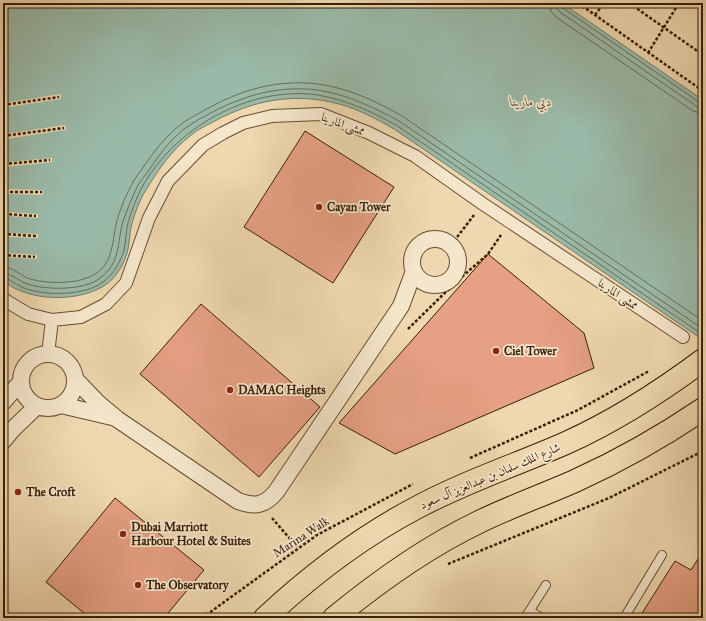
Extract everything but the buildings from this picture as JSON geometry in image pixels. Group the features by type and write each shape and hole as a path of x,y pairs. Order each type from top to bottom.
{"main road":[{"name":"شارع الملك سلمان بن عبدالعزيز آل سعود","path":"265,618 314,576 346,552 415,508 450,491 566,443 604,425 640,404 703,360"},
{"path":"334,618 358,598 388,577 446,540 507,508 577,480 614,462 703,409"}],"street":[{"name":"ممشى المارينا","path":"3,298 28,314 52,320 81,317 106,304 126,283 149,218 168,181 203,145 243,123 272,116 321,114 368,133 415,156 483,204 683,337"},
{"path":"436,239 451,245 456,251 459,265 452,278 446,283 432,285 424,283 418,278 414,272 412,256 421,243 436,239"},
{"path":"76,379 99,404 117,419 238,501 248,505 260,504 269,500 276,492 401,306 414,272"},
{"path":"401,306 432,285"},
{"path":"48,354 52,320"},
{"path":"61,406 67,401 75,387 76,379 74,371 66,361 56,355 39,355 31,359 21,374 20,383 22,392 27,400 43,409 61,406 117,419"},
{"path":"3,402 20,383"},
{"path":"3,441 13,428 37,406"}],"lane":[{"path":"624,618 662,555"},
{"path":"525,618 546,585"},
{"path":"530,611 542,618"}],"path":[{"path":"578,3 703,91"},
{"path":"595,15 604,3"},
{"path":"629,3 703,55"},
{"path":"648,53 679,3"},
{"path":"3,105 59,97"},
{"path":"3,136 64,128"},
{"path":"3,156 3,245"},
{"path":"4,164 50,160"},
{"path":"4,192 42,192"},
{"path":"451,245 483,204"},
{"path":"4,214 36,216"},
{"path":"3,234 36,236"},
{"path":"3,255 35,257"},
{"path":"470,458 578,410 650,371"},
{"path":"444,565 602,501 703,451"},
{"name":"Marina Walk","path":"202,618 317,535 417,482"},
{"path":"260,504 298,548"}],"water":[{"name":"دبي مارينا","path":"3,3 562,3 703,100 703,340 394,129 346,106 322,100 290,99 259,103 228,114 195,132 183,142 155,175 144,194 132,223 128,250 119,270 109,283 96,290 80,295 63,297 45,297 29,294 14,288 3,280"}],"pier":[{"path":"61,94 61,99 3,108 3,103"},
{"path":"65,125 66,130 5,139 7,162 52,158 52,162 7,167 8,189 43,190 43,195 8,194 7,212 38,214 38,218 7,216 7,233 38,234 38,238 6,237 6,253 37,255 37,259 6,257 5,272 3,271 3,128 4,134"}],"place":[{"name":"Cayan Tower","path":"319,207"},
{"name":"Ciel Tower","path":"496,351"},
{"name":"DAMAC Heights","path":"230,390"},
{"name":"The Croft","path":"18,492"},
{"name":"Dubai Marriott Harbour Hotel & Suites","path":"123,534"},
{"name":"The Observatory","path":"138,585"}]}
